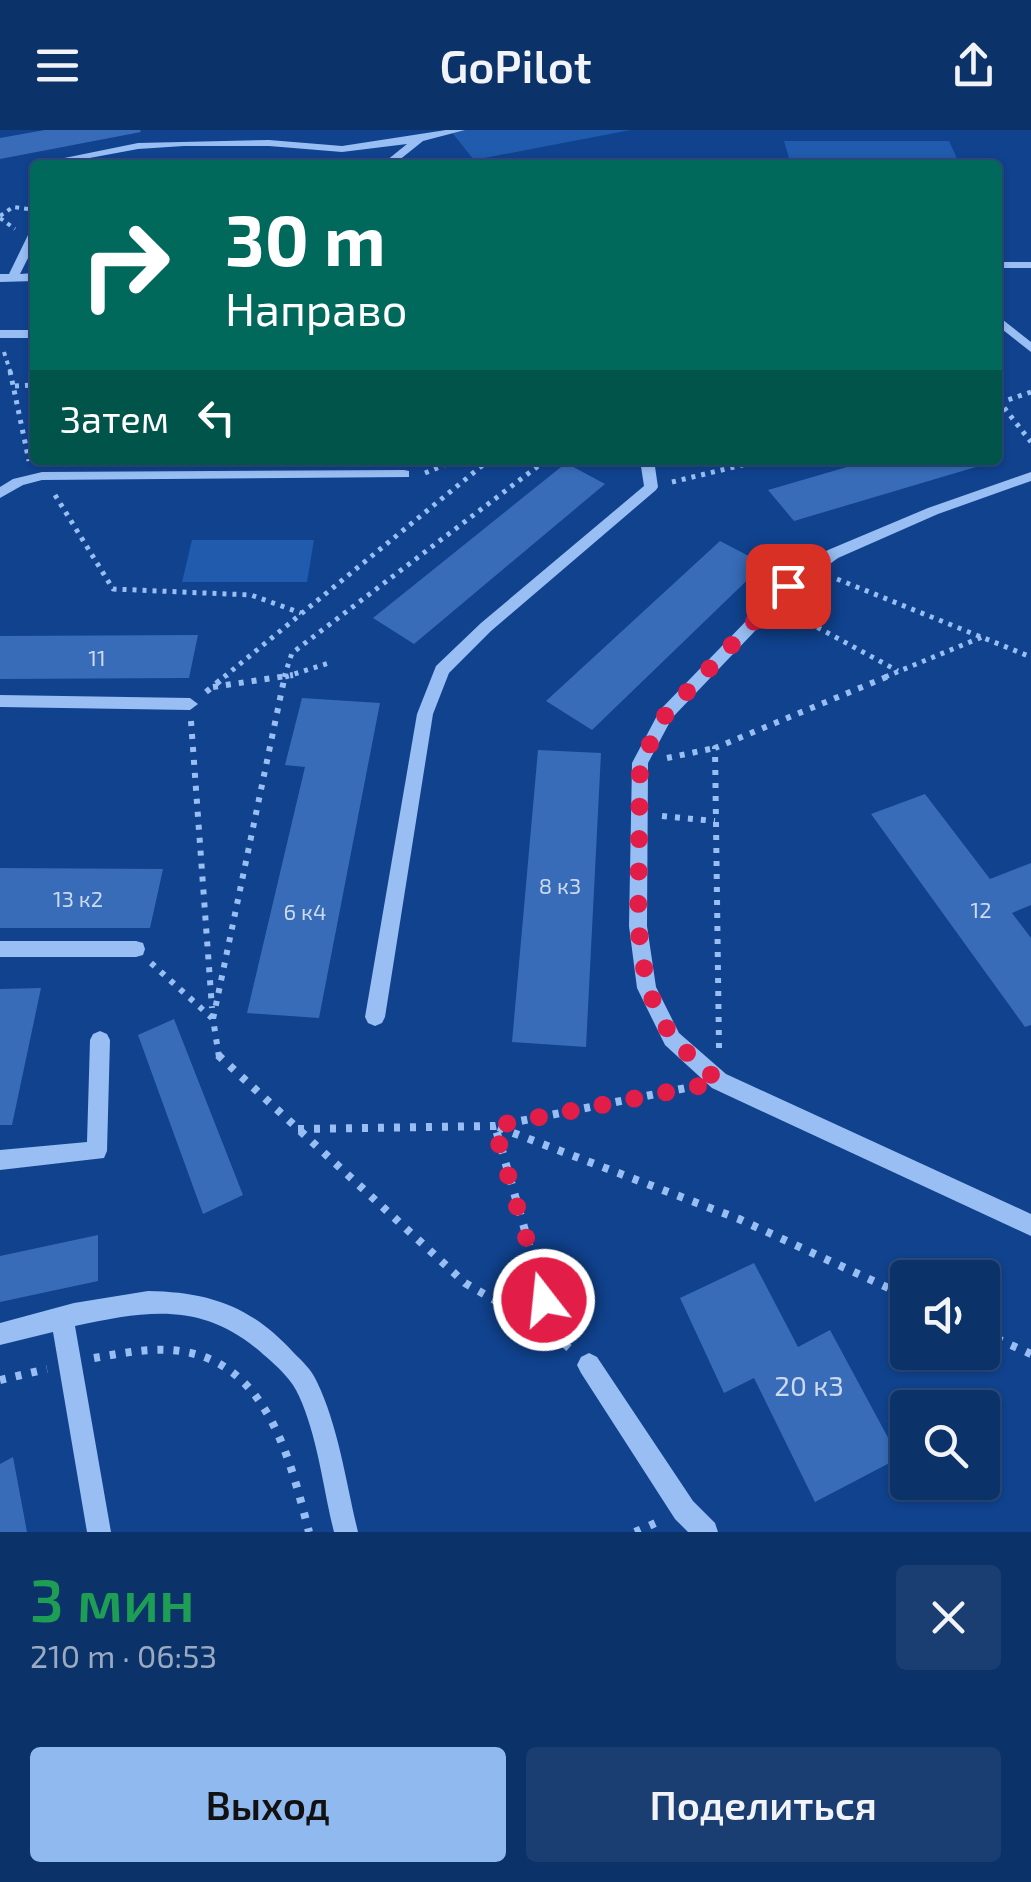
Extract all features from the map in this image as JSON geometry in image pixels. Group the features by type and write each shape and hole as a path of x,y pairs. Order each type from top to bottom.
{"lane":[{"path":"63,160 138,146 184,143 270,143 342,149 460,130"},
{"path":"393,160 420,139"},
{"path":"7,278 30,241"},
{"path":"1002,266 1031,266"},
{"path":"1002,323 1031,348"},
{"path":"0,334 30,334"},
{"path":"375,1016 425,714 442,670 486,627 652,487 648,465"},
{"path":"0,492 42,476 404,474"},
{"path":"1031,476 932,511 833,554 772,603 666,714 640,763 638,926 647,988 672,1039 719,1082 1031,1225"},
{"path":"0,700 190,704"},
{"path":"0,949 136,949"},
{"path":"0,1160 97,1151 100,1040"},
{"path":"0,1334 125,1304 177,1300 215,1309 257,1328 308,1386 346,1532"},
{"path":"62,1319 98,1532"},
{"path":"589,1365 684,1510 706,1532"}],"path":[{"path":"0,216 13,207 30,209"},
{"path":"1,342 30,464"},
{"path":"14,386 30,385"},
{"path":"1002,401 1031,392"},
{"path":"1002,407 1031,442"},
{"path":"31,465 42,476"},
{"path":"404,474 432,472 446,465"},
{"path":"329,663 283,678 212,687 482,465"},
{"path":"213,1019 283,678 292,653 539,465"},
{"path":"652,487 742,465"},
{"path":"67,512 113,589 251,595 301,613"},
{"path":"812,570 1031,657"},
{"path":"772,603 900,672"},
{"path":"640,763 715,748 982,638"},
{"path":"190,704 219,1059 465,1283 554,1335 589,1365"},
{"path":"296,1130 494,1126 719,1082 715,748"},
{"path":"640,815 716,820"},
{"path":"136,949 213,1019"},
{"path":"494,1126 740,1219 890,1289"},
{"path":"494,1126 554,1335"},
{"path":"1000,1340 1031,1354"},
{"path":"0,1380 131,1349 180,1352 205,1357 228,1368 266,1402 291,1459 309,1532"}],"shaded area":[{"path":"450,130 631,130 474,160"},
{"path":"784,141 949,141 958,160 790,160"},
{"path":"192,540 314,540 307,582 182,582"}],"building":[{"path":"45,130 141,132 0,159 0,138"},
{"path":"564,465 605,484 414,644 373,618"},
{"path":"854,465 983,465 794,521 768,490"},
{"path":"720,541 764,564 592,730 546,701"},
{"path":"198,635 189,678 0,679 0,636"},
{"path":"302,698 380,703 319,1018 247,1013 305,767 285,765"},
{"path":"538,750 601,753 586,1047 512,1042"},
{"path":"925,794 990,879 1031,863 1031,905 1012,913 1031,938 1031,1025 1025,1027 871,814"},
{"path":"0,868 163,869 150,928 0,928"},
{"path":"41,988 12,1125 0,1125 0,989"},
{"path":"174,1019 243,1195 203,1214 138,1035"},
{"path":"98,1235 98,1281 0,1302 0,1256"},
{"path":"754,1263 798,1347 830,1330 890,1441 890,1463 815,1502 754,1378 724,1393 680,1298"},
{"path":"13,1457 27,1532 0,1532 0,1464"}],"route":[{"path":"544,1300 494,1126 719,1082 672,1039 647,988 638,926 640,763 666,714 788,586"}]}
